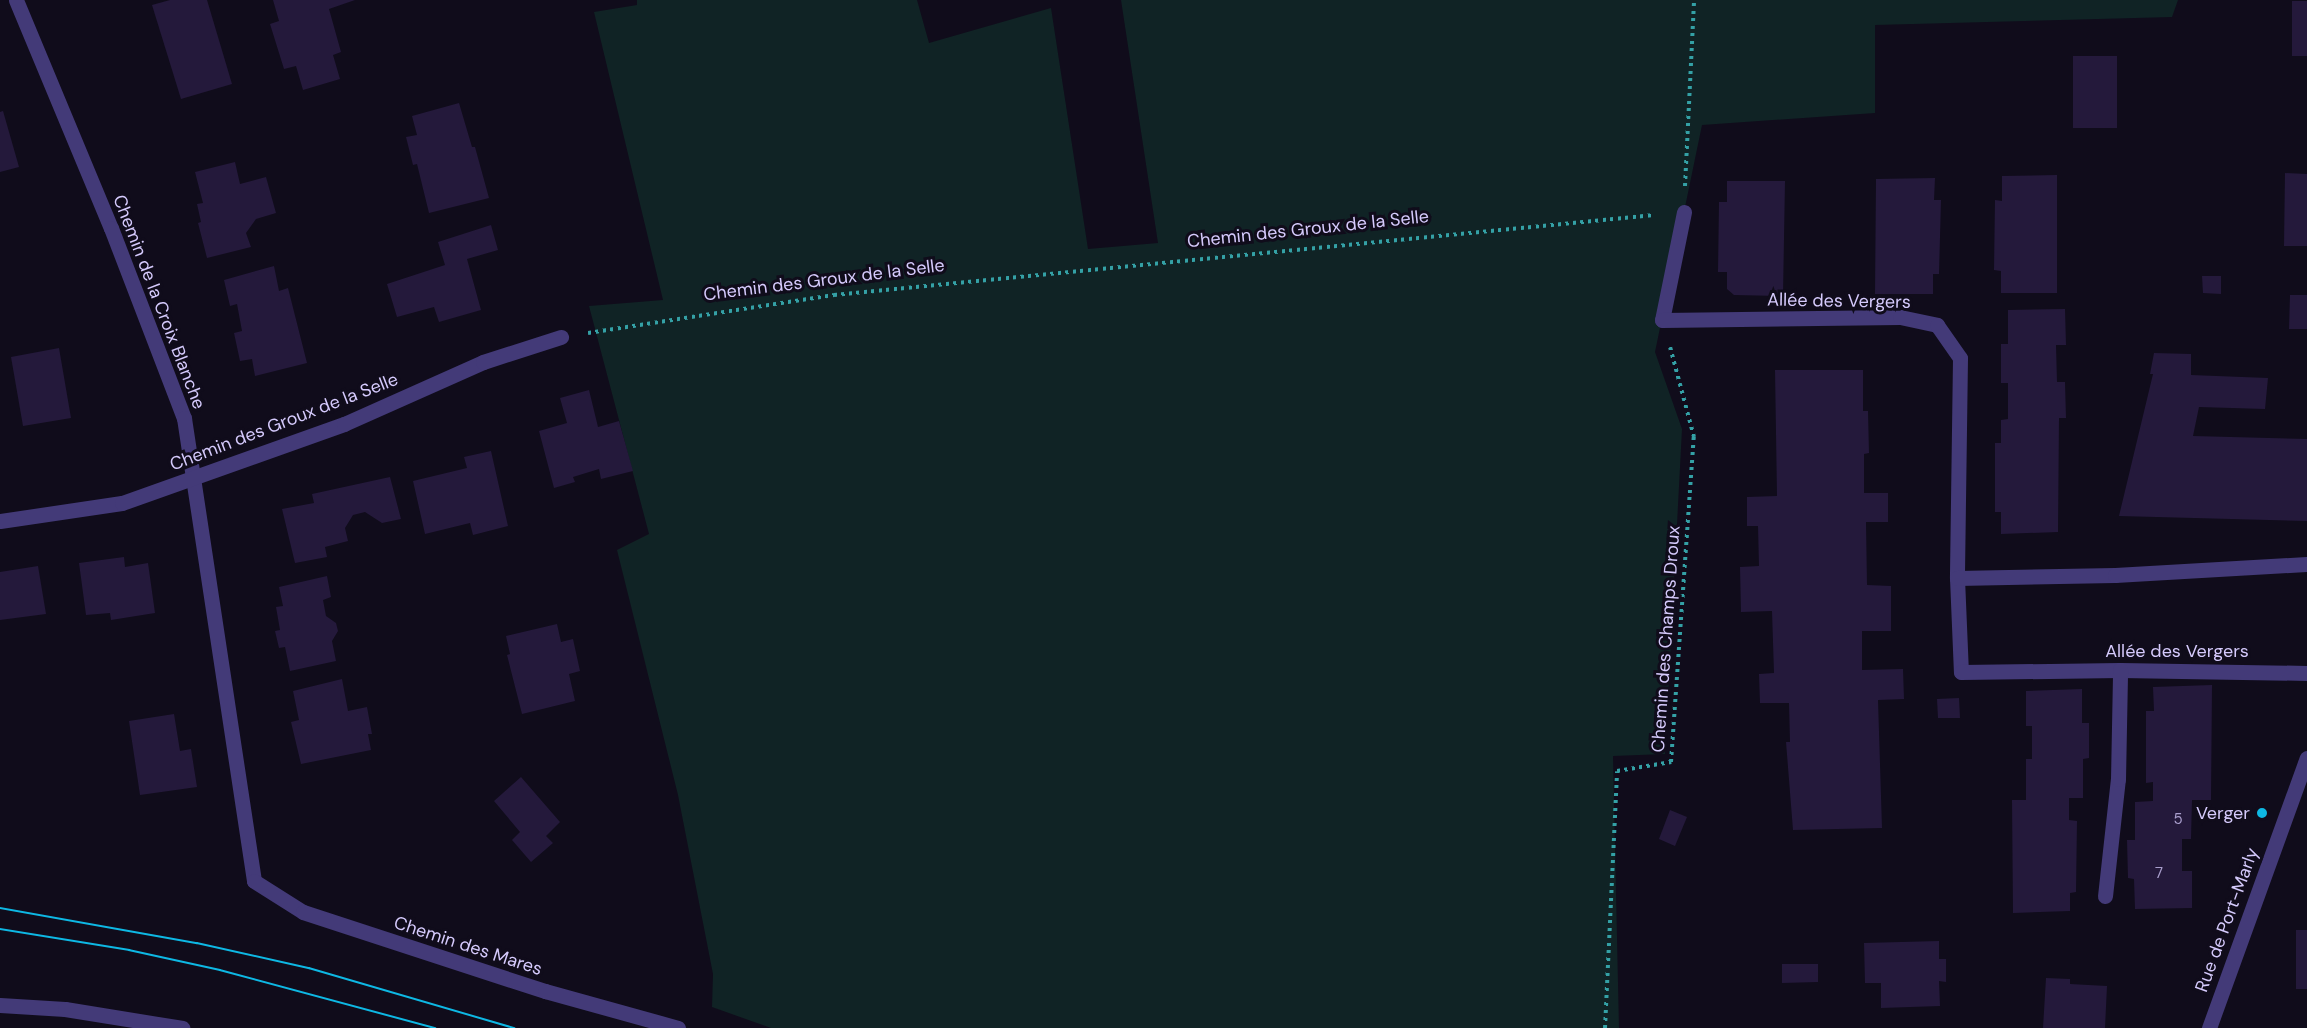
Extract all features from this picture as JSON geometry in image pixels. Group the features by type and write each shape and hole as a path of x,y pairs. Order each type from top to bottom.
{"street":[{"name":"Chemin de la Croix Blanche","path":"16,0 111,228 184,418 254,881"},
{"path":"1662,320 1684,212"},
{"name":"Allée des Vergers","path":"1662,320 1900,317 1937,325 1960,358 1957,578 1960,672 2120,670 2307,673"},
{"name":"Chemin des Groux de la Selle","path":"0,521 122,503 344,424 483,362 561,337"},
{"path":"1957,578 2115,575 2307,564"},
{"path":"2105,897 2118,779 2120,670"},
{"name":"Rue de Port-Marly","path":"2209,1028 2307,758"},
{"name":"Chemin des Mares","path":"254,881 303,912 545,991 678,1028"},
{"path":"0,1005 65,1009 182,1028"}],"path":[{"path":"1684,212 1694,0"},
{"name":"Chemin des Groux de la Selle","path":"561,337 834,295 1684,212"},
{"name":"Chemin des Champs Droux","path":"1605,1028 1617,771 1671,762 1694,437 1662,320"}],"green space":[{"path":"637,0 917,0 929,43 1051,8 1088,249 1158,243 1121,0 2178,0 2172,17 1875,25 1875,113 1702,125 1655,352 1682,429 1665,754 1613,756 1619,1028 771,1028 712,1007 713,974 678,795 617,550 649,534 589,306 663,300 594,12 637,5"}],"building":[{"path":"170,0 207,0 232,84 181,99 152,5"},
{"path":"273,0 355,0 329,9 341,52 333,55 340,79 303,90 296,66 284,69 270,24 279,21"},
{"path":"2292,1 2307,1 2307,56 2292,56"},
{"path":"2073,56 2117,56 2117,128 2073,128"},
{"path":"459,103 472,147 475,147 489,198 429,213 417,164 413,165 406,137 417,135 412,116"},
{"path":"3,111 19,167 0,172 0,112"},
{"path":"235,162 240,184 266,177 276,213 256,219 246,233 251,247 207,258 198,223 201,222 197,204 203,203 195,172"},
{"path":"2285,173 2307,174 2307,246 2284,246"},
{"path":"2057,175 2057,293 2001,293 2001,271 1994,270 1995,200 2002,201 2002,176"},
{"path":"1935,178 1934,200 1941,200 1939,274 1933,274 1933,294 1875,294 1876,179"},
{"path":"1727,181 1785,181 1783,296 1734,295 1727,289 1727,272 1718,272 1719,202 1727,202"},
{"path":"491,225 498,250 467,259 481,310 439,322 434,307 397,317 387,284 445,265 438,242"},
{"path":"274,266 279,291 288,288 307,363 255,376 252,359 240,361 234,333 242,331 237,304 230,306 224,280"},
{"path":"2202,276 2221,276 2221,294 2203,293"},
{"path":"2290,295 2307,295 2307,329 2289,329"},
{"path":"2065,309 2066,345 2056,345 2057,382 2065,382 2066,418 2059,418 2058,532 2001,534 2001,512 1995,512 1995,443 2001,443 2001,420 2008,419 2008,383 2001,383 2001,344 2008,344 2008,310"},
{"path":"59,348 71,418 23,426 11,357"},
{"path":"2154,353 2191,354 2191,375 2268,378 2265,409 2199,407 2193,436 2307,439 2307,521 2119,516 2153,374 2150,374"},
{"path":"1775,370 1863,370 1863,411 1868,411 1869,453 1864,454 1864,493 1888,493 1888,522 1866,522 1867,585 1891,586 1891,631 1862,631 1862,670 1903,669 1904,699 1878,700 1882,828 1793,830 1786,742 1790,742 1789,703 1760,703 1759,674 1774,673 1772,611 1741,612 1740,567 1759,566 1758,526 1747,526 1747,497 1777,496"},
{"path":"589,390 598,427 619,421 633,471 601,479 599,469 573,477 575,482 554,488 539,431 567,423 560,398"},
{"path":"491,451 508,526 473,535 470,523 425,534 413,481 467,468 464,457"},
{"path":"390,477 401,519 382,523 365,512 353,515 345,528 348,541 325,547 327,557 295,563 282,509 314,503 312,494"},
{"path":"124,557 125,567 148,563 155,613 111,620 110,613 86,615 79,563"},
{"path":"38,566 46,614 0,620 0,572"},
{"path":"327,576 331,597 323,600 326,616 336,623 338,631 332,641 336,661 290,671 285,647 279,648 275,631 280,630 276,607 283,606 279,587"},
{"path":"557,624 561,642 573,639 580,671 569,674 575,701 522,714 507,655 510,654 506,636"},
{"path":"342,679 348,711 367,707 372,734 368,734 371,750 301,764 291,722 299,720 293,691"},
{"path":"2212,685 2211,800 2192,800 2191,839 2182,839 2182,871 2192,871 2192,908 2135,909 2134,879 2128,878 2127,840 2135,840 2135,802 2153,801 2153,782 2146,783 2146,711 2154,711 2153,687"},
{"path":"2082,689 2082,723 2089,723 2089,758 2083,759 2083,798 2069,798 2069,820 2077,821 2076,892 2070,893 2070,911 2013,913 2012,800 2026,800 2026,759 2032,759 2032,726 2026,726 2026,691"},
{"path":"1959,698 1960,718 1938,718 1937,699"},
{"path":"174,714 180,751 191,749 197,787 140,795 129,721"},
{"path":"521,777 560,822 546,836 553,843 531,862 512,840 520,832 494,801"},
{"path":"1670,810 1687,817 1675,846 1659,839"},
{"path":"2296,930 2307,930 2307,989 2296,989"},
{"path":"1939,941 1939,959 1946,959 1946,982 1939,981 1940,1006 1881,1008 1881,983 1865,983 1864,943"},
{"path":"1782,964 1818,964 1818,982 1782,983"},
{"path":"2046,978 2070,979 2070,984 2107,986 2105,1028 2043,1028"}],"tram line":[{"path":"0,908 197,943 309,968 514,1028"},
{"path":"0,929 129,950 220,970 435,1028"}],"place":[{"name":"Verger","path":"2262,813"}]}
